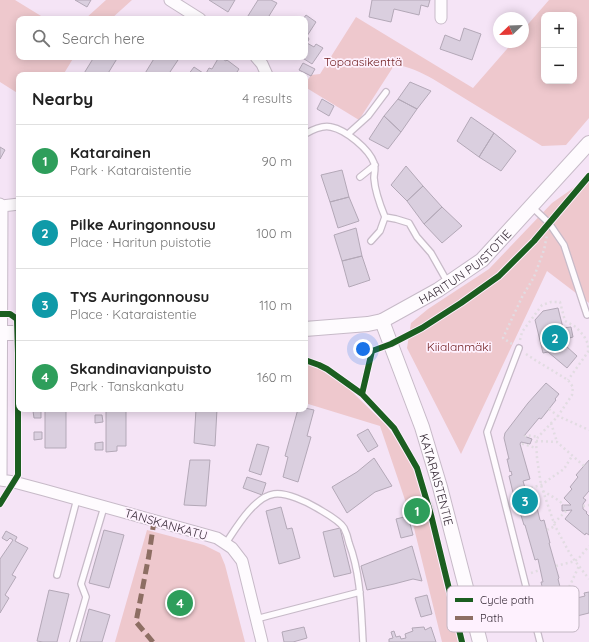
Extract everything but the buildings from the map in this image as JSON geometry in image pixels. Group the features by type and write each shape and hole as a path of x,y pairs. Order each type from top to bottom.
{"street":[{"path":"170,0 195,16"},
{"path":"441,0 441,18"},
{"path":"259,60 266,72"},
{"name":"HARITUN PUISTOTIE","path":"308,329 368,324 382,321 438,290 482,260 589,142"},
{"path":"0,480 1,205 16,204"},
{"name":"KATARAISTENTIE","path":"382,321 422,427 440,487 466,586"},
{"path":"0,333 16,333"},
{"name":"TANSKANKATU","path":"0,480 14,482 78,499 217,538 226,543 242,560 262,642"},
{"name":"KATARAISTENTIE","path":"477,632 480,642"}],"lane":[{"path":"348,134 368,116 386,92"},
{"path":"308,132 313,129 330,126 348,134 370,155 375,165 374,178 378,201 385,217 380,231 371,241"},
{"path":"360,177 375,165"},
{"path":"531,206 549,223 564,245 587,314"},
{"path":"385,217 396,218 409,223 417,237 431,253 448,283"},
{"path":"519,348 487,432 525,586"},
{"path":"226,543 247,514 264,498 275,494 293,496 314,506 333,518 344,527 355,558 362,610 363,642"},
{"path":"57,575 78,499"},
{"path":"73,642 86,597 81,584 104,507"},
{"path":"256,619 360,592"},
{"path":"537,632 540,642"}],"path":[{"path":"539,235 549,223"},
{"path":"549,223 544,250 534,277 522,297 503,338 568,380 573,387 572,395 558,416 538,437 536,441 536,448 541,485 554,525 569,552 589,579"},
{"path":"519,348 522,332 542,305 551,302 560,302 566,320 576,326 588,344 588,352 568,380"},
{"path":"549,409 558,416 589,430"},
{"path":"551,423 557,442 584,466"},
{"path":"525,437 526,435 538,437"},
{"path":"536,441 557,442"},
{"path":"523,442 523,444 536,448"},
{"path":"526,490 541,485 564,469 572,456"},
{"path":"543,490 564,505"},
{"path":"583,506 589,505"},
{"path":"547,530 554,525 566,511"},
{"path":"556,566 575,561 589,546"},
{"path":"570,586 579,566"}],"green space":[{"path":"0,0 15,0 41,16 16,16 16,60 72,60 65,72 16,72 16,92 0,82"},
{"path":"106,0 132,0 114,16 88,16"},
{"name":"Topaasikenttä","path":"549,0 589,0 589,118 566,145 542,146 428,76 410,68 395,64 359,120 308,89 308,80 311,75 320,74 356,17 473,88 508,48 529,48 529,23"},
{"name":"Kiialanmäki","path":"589,177 589,303 547,271 461,454 407,348 411,323 428,309 489,269 552,203"},
{"path":"308,364 321,370 347,387 386,425 404,450 414,470 423,498 447,597 447,632 456,632 458,642 442,642 413,524 380,426 308,404"},
{"path":"147,530 204,545 220,553 225,565 245,642 115,642"}],"marked path":[{"path":"153,642 136,622 154,521"}],"cycle path":[{"path":"448,586 431,515 417,468 394,428 362,394 372,351 391,344 422,328 499,276 534,241 589,176"},
{"path":"0,314 10,314 16,318"},
{"path":"308,361 327,369 362,394"},
{"path":"0,504 18,475 18,412"},
{"path":"460,632 462,642"}],"place":[{"name":"Pilke Auringonnousu","path":"555,338"},
{"name":"TYS Auringonnousu","path":"525,501"},
{"name":"Katarainen","path":"417,511"},
{"name":"Skandinavianpuisto","path":"180,603"}]}
